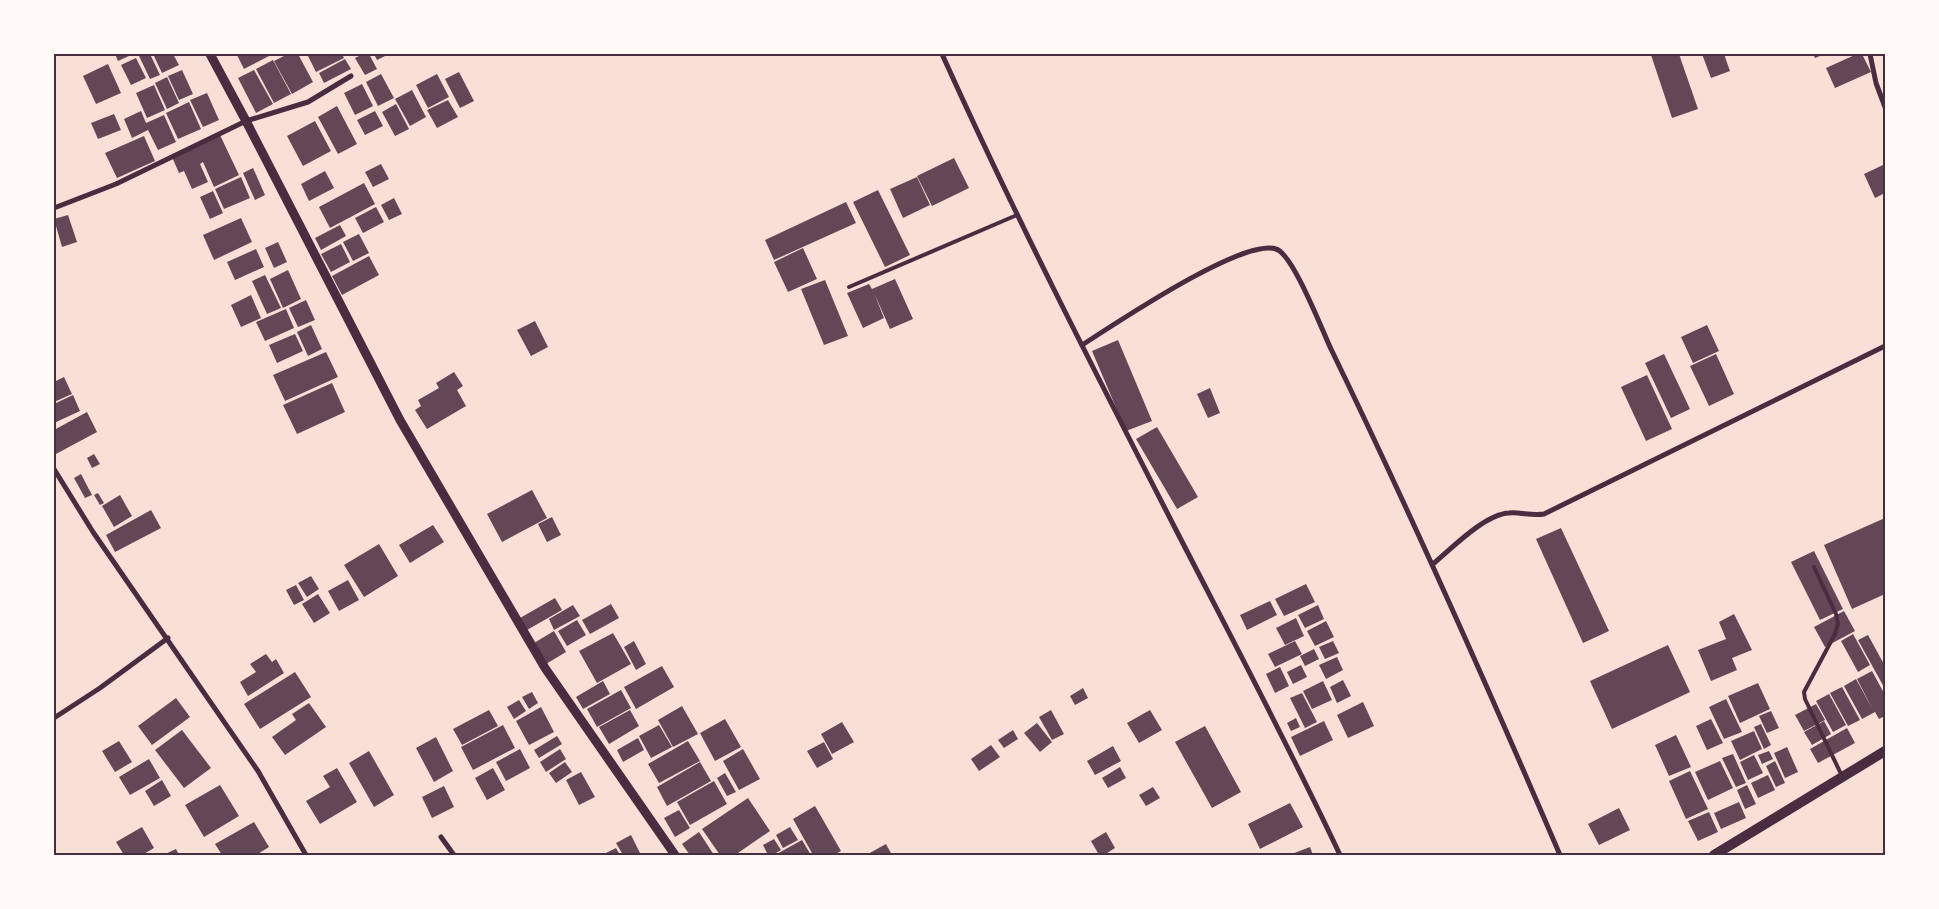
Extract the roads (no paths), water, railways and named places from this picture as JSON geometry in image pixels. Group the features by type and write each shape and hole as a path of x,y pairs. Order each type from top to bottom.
{"main road":[{"path":"1714,855 1885,751"}],"street":[{"path":"210,54 400,420 545,668 675,855"},
{"path":"942,54 1017,215 1302,774 1340,855"},
{"path":"1870,54 1876,82 1885,107"},
{"path":"54,208 116,184 246,121 308,102 351,76"},
{"path":"1082,345 1185,281 1222,262 1257,249 1276,249 1284,253 1296,272 1317,321 1433,564 1560,855"},
{"path":"1433,564 1472,531 1498,515 1510,512 1535,515 1544,514 1885,346"},
{"path":"54,469 93,532 258,771 306,855"},
{"path":"54,718 100,688 168,638"},
{"path":"441,837 454,855"}],"lane":[{"path":"849,287 1017,215"},
{"path":"1814,568 1834,608 1838,624 1804,692 1805,698 1842,776"}]}
